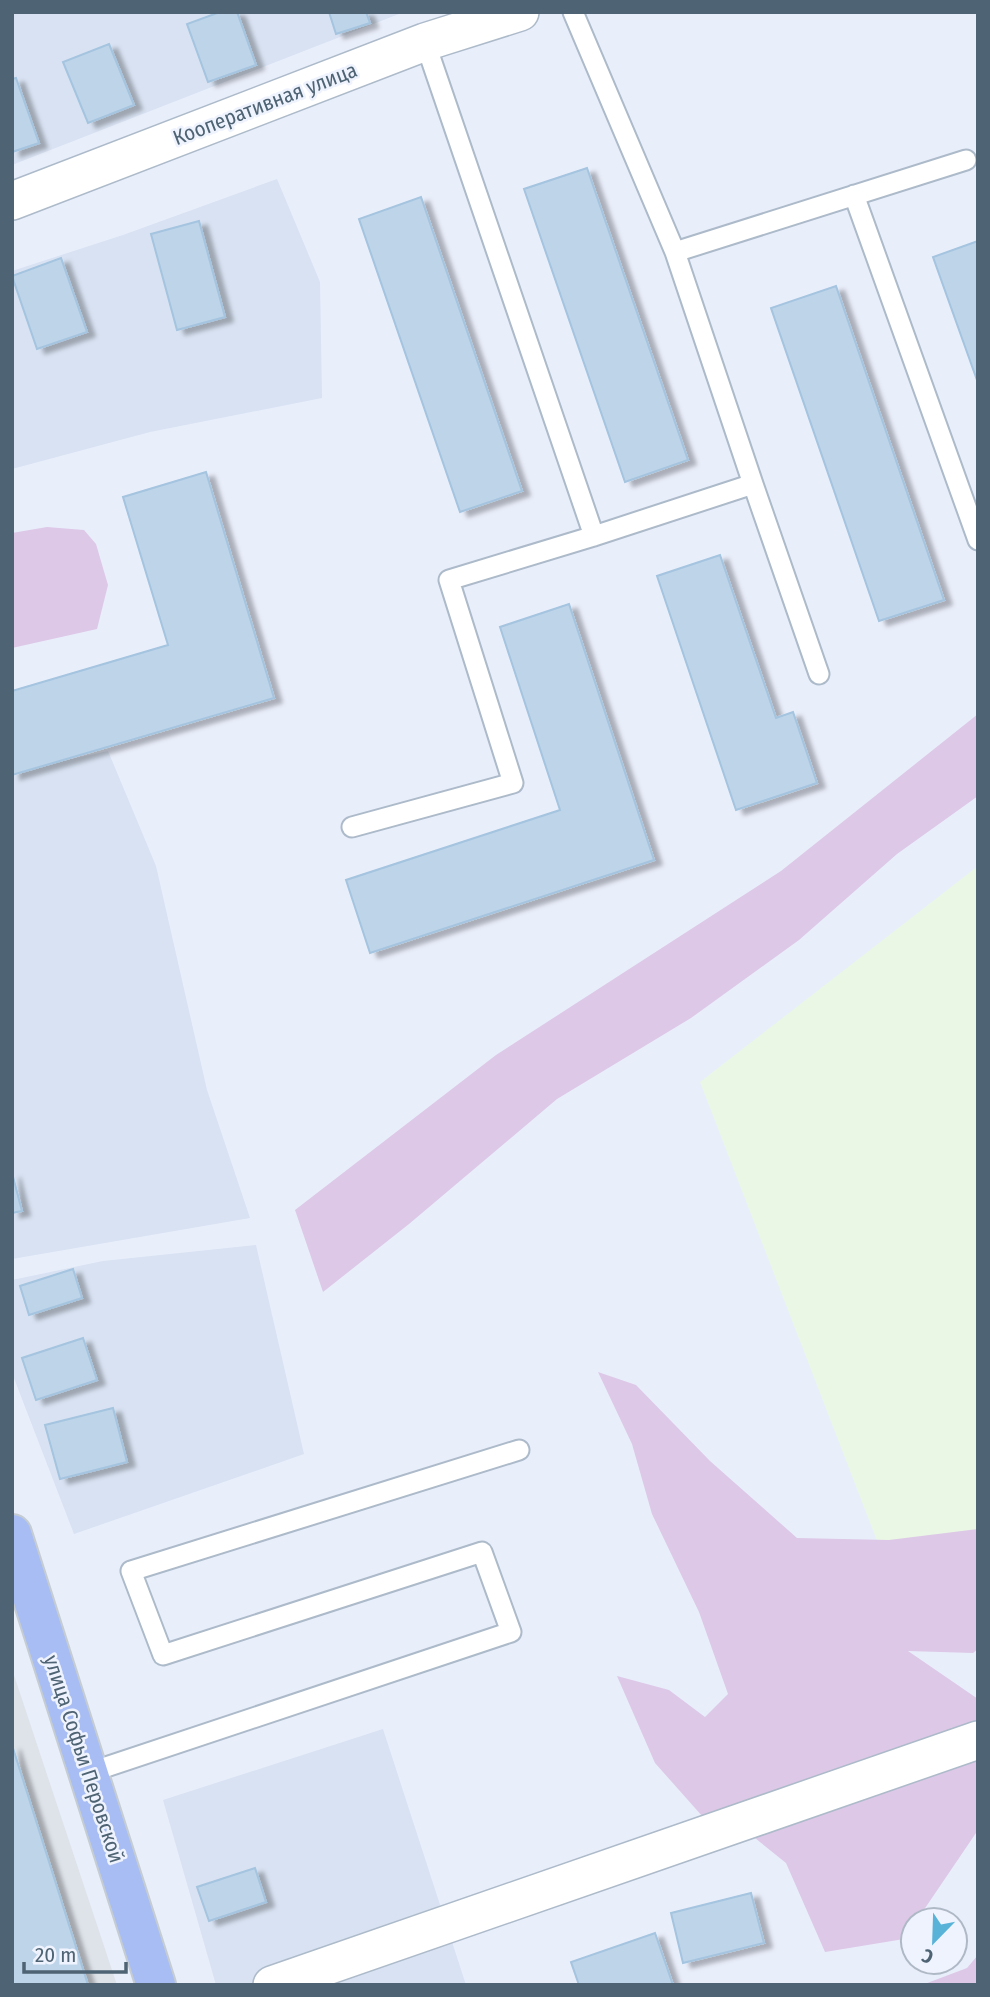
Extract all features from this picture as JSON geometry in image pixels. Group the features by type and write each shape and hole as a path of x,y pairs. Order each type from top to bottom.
{"main road":[{"name":"улица Софьи Перовской","path":"12,1534 156,1985"}],"street":[{"name":"Кооперативная улица","path":"12,201 425,43 520,12"},
{"path":"272,1985 978,1740"}],"lane":[{"path":"573,12 676,252 819,674"},
{"path":"425,43 594,536"},
{"path":"676,252 966,160"},
{"path":"855,195 978,540"},
{"path":"352,827 513,783 449,579 594,536 753,484"},
{"path":"88,1773 511,1633 482,1552 163,1656 131,1570 519,1450"}],"shaded area":[{"path":"12,12 404,12 12,165"},
{"path":"277,179 320,282 322,398 150,432 12,469 12,271 123,235"},
{"path":"47,527 84,530 96,544 108,585 97,629 12,648 12,533"},
{"path":"978,714 978,796 897,854 799,940 691,1018 557,1099 409,1224 323,1292 295,1210 496,1055 781,871"},
{"path":"108,751 156,866 207,1090 250,1218 12,1259 12,772"},
{"path":"978,866 978,1595 906,1616 700,1082"},
{"path":"256,1245 304,1454 74,1534 12,1373 12,1280 103,1261"},
{"path":"598,1372 636,1385 710,1461 797,1538 889,1540 978,1529 978,1649 973,1653 908,1651 978,1699 978,1830 926,1906 899,1906 899,1940 825,1952 786,1863 750,1834 703,1817 655,1763 617,1676 669,1690 705,1717 728,1694 699,1612 652,1514 632,1444"},
{"path":"12,1669 117,1985 12,1985"},
{"path":"383,1729 466,1985 216,1985 163,1800"},
{"path":"978,1955 978,1985 922,1985 946,1976 969,1976 969,1966"}],"building":[{"path":"220,12 237,12 256,65 208,82 187,24"},
{"path":"329,12 366,12 370,23 336,34"},
{"path":"109,44 134,105 88,123 63,62"},
{"path":"16,78 39,143 12,152 12,79"},
{"path":"587,168 688,460 625,482 524,189"},
{"path":"421,197 522,491 460,512 359,219"},
{"path":"199,221 225,317 177,330 151,234"},
{"path":"978,241 978,383 933,257"},
{"path":"61,258 87,332 37,349 12,276"},
{"path":"836,286 944,600 879,621 771,308"},
{"path":"206,472 274,698 12,775 12,691 168,645 123,497"},
{"path":"720,555 776,718 793,712 817,783 736,810 657,576"},
{"path":"569,604 654,860 370,953 346,880 560,810 500,627"},
{"path":"12,1173 22,1211 12,1213"},
{"path":"73,1269 82,1298 29,1315 20,1286"},
{"path":"83,1338 97,1380 36,1400 22,1358"},
{"path":"113,1408 127,1462 60,1479 45,1425"},
{"path":"12,1745 88,1985 12,1985"},
{"path":"255,1868 266,1902 209,1921 197,1887"},
{"path":"751,1893 764,1943 683,1963 671,1913"},
{"path":"655,1933 673,1985 579,1985 571,1962"}]}
